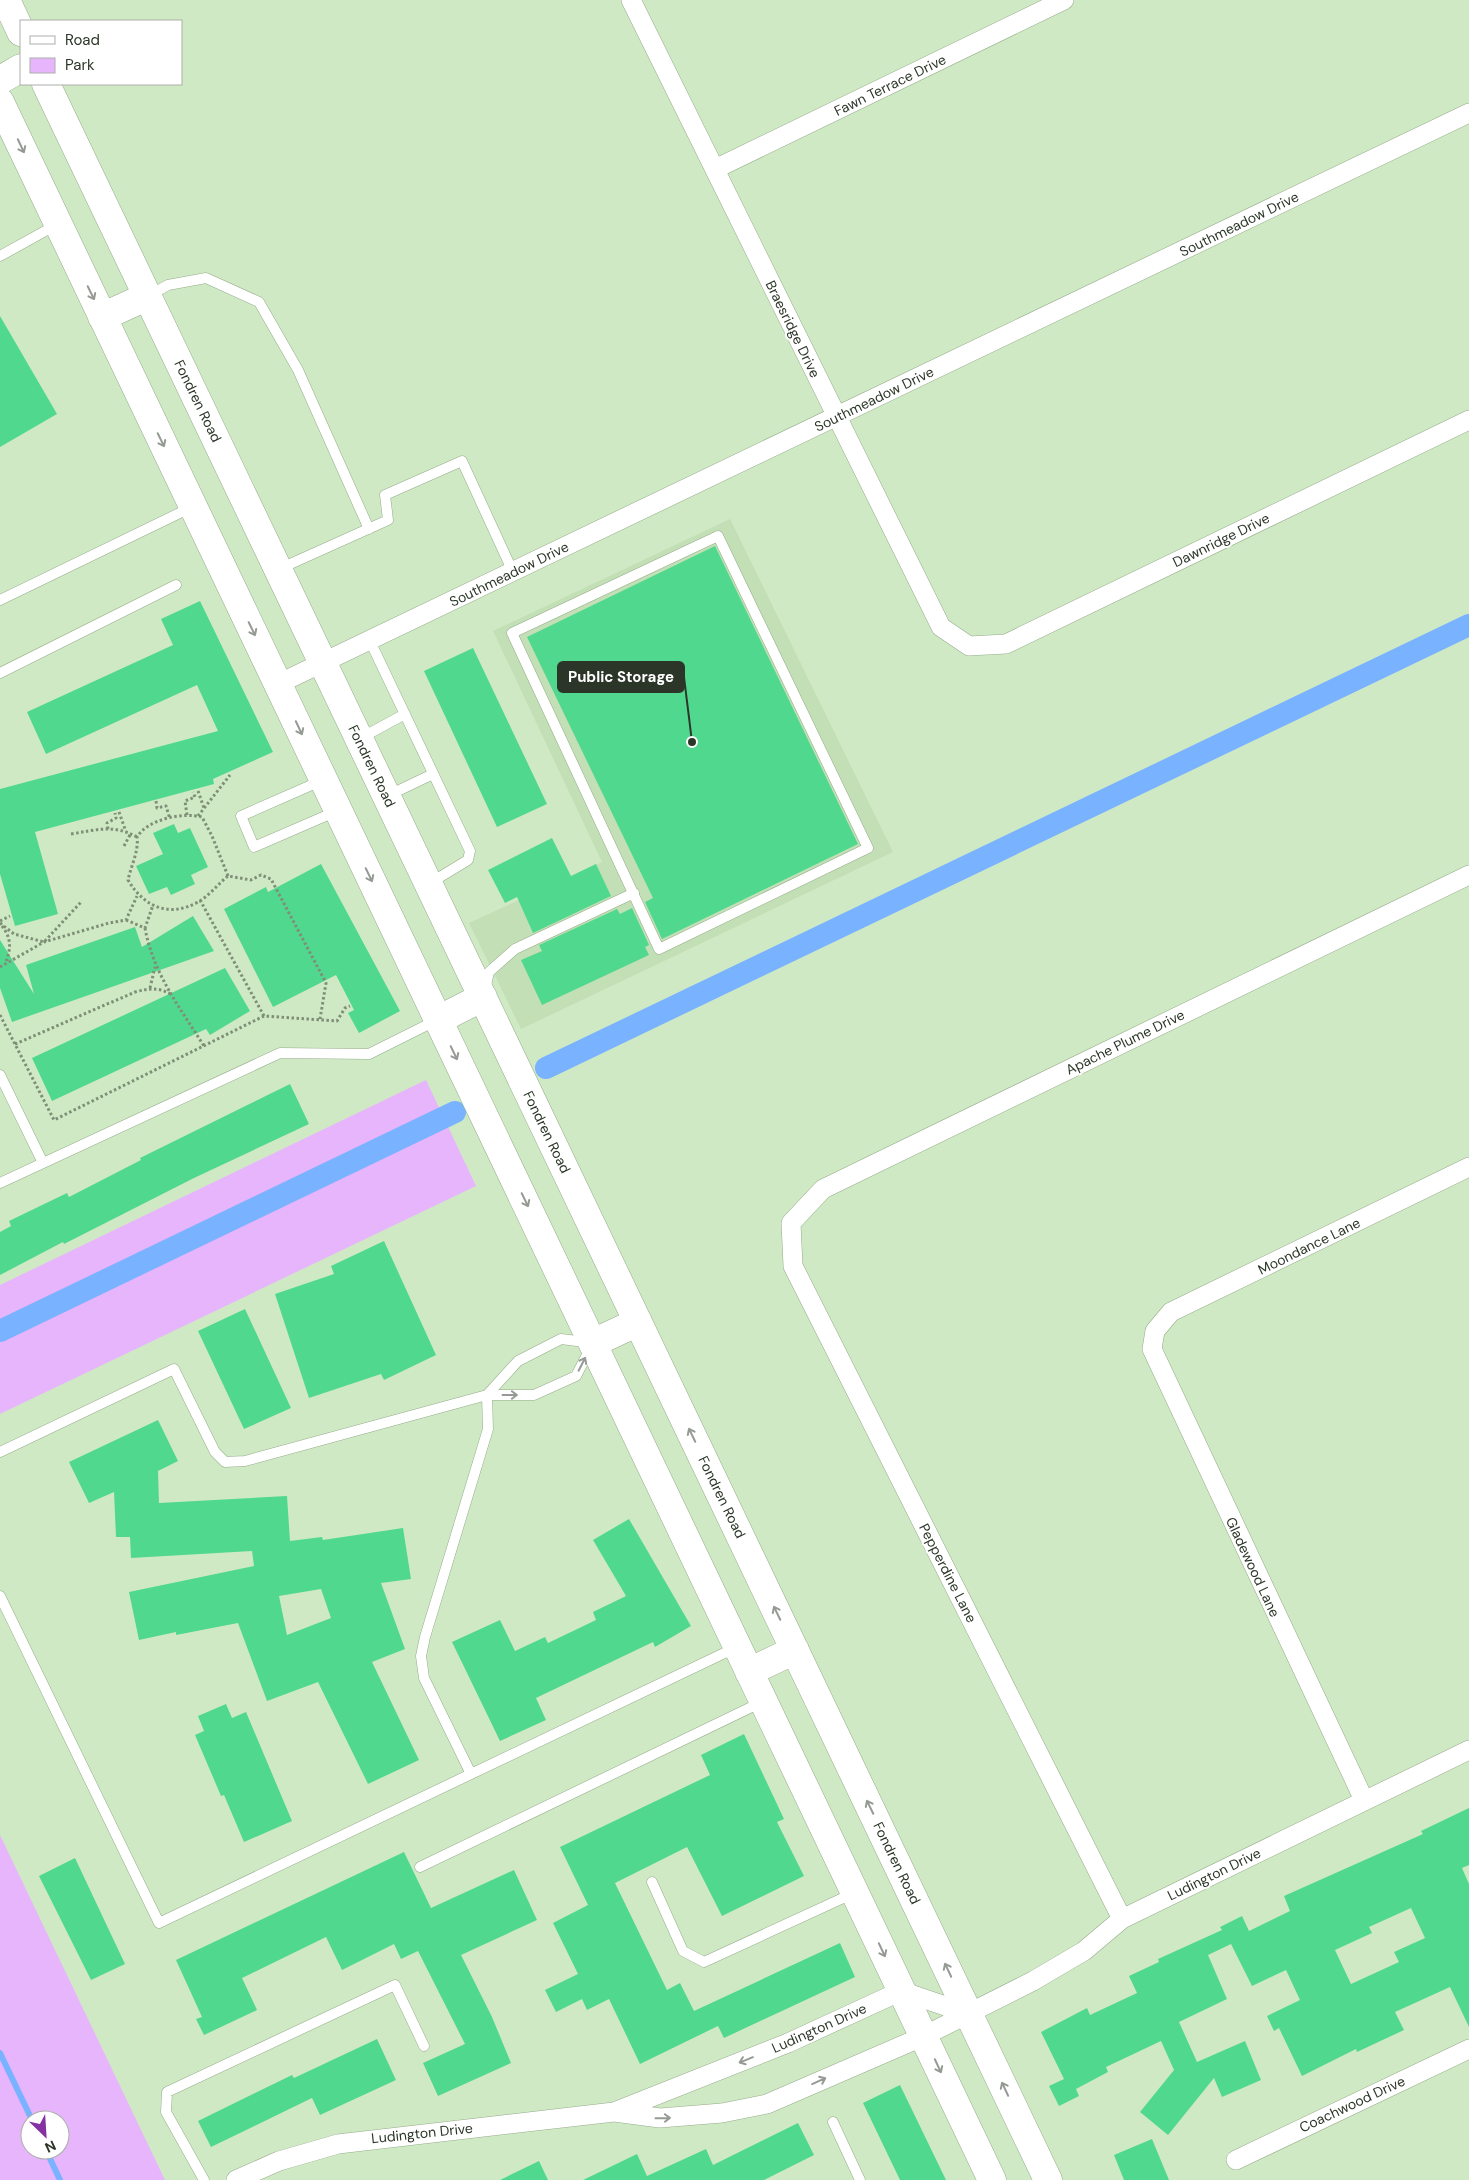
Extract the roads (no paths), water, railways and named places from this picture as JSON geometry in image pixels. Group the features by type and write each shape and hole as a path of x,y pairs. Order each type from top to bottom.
{"main road":[{"path":"6,0 20,30"},
{"path":"0,80 20,69"},
{"name":"Fondren Road","path":"46,85 1048,2180"},
{"path":"0,102 992,2180"},
{"path":"102,317 148,296"},
{"path":"438,1020 483,997"},
{"path":"593,1342 638,1322"},
{"path":"749,1672 795,1650"}],"street":[{"name":"Braesridge Drive","path":"631,0 941,627 969,646"},
{"name":"Fawn Terrace Drive","path":"715,169 1064,0"},
{"name":"Southmeadow Drive","path":"278,684 1469,113"},
{"name":"Dawnridge Drive","path":"969,646 1006,644 1469,420"},
{"name":"Apache Plume Drive","path":"791,1223 823,1189 1469,875"},
{"name":"Moondance Lane","path":"1155,1331 1171,1312 1469,1167"},
{"name":"Pepperdine Lane","path":"791,1223 793,1266 1122,1919"},
{"name":"Gladewood Lane","path":"1155,1331 1152,1349 1162,1374 1364,1800"},
{"name":"Ludington Drive","path":"236,2180 279,2161 338,2144 614,2112 660,2118 722,2113 767,2104 924,2036 1033,1982 1084,1951 1122,1919 1469,1750"},
{"name":"Ludington Drive","path":"614,2112 788,2043 901,1991"},
{"path":"901,1991 969,2014"},
{"name":"Coachwood Drive","path":"1236,2160 1469,2049"}],"lane":[{"path":"0,256 58,224"},
{"path":"148,296 168,285 206,278 259,302 298,370 369,528"},
{"path":"278,569 388,520 385,495 462,460 513,572"},
{"path":"0,600 193,506"},
{"path":"718,536 868,848 659,949 634,893 512,633 718,536"},
{"path":"0,672 176,585"},
{"path":"370,641 470,850 468,860 428,884"},
{"path":"359,739 405,714"},
{"path":"387,796 433,774"},
{"path":"323,780 241,816 254,846 338,811"},
{"path":"483,997 489,972 515,949 634,893"},
{"path":"0,1183 280,1053 369,1054 438,1020"},
{"path":"0,1075 43,1163"},
{"path":"0,1452 174,1369 215,1452 225,1462 244,1461 487,1395 534,1396 576,1376 593,1342 561,1339 518,1361 487,1395 488,1430 427,1628 421,1656 424,1678 471,1774"},
{"path":"0,1596 159,1923 738,1646"},
{"path":"420,1867 763,1701"},
{"path":"652,1882 683,1951 704,1962 854,1893"},
{"path":"204,2180 166,2112 167,2092 395,1985 424,2046"},
{"path":"833,2122 860,2180"}],"waterway":[{"path":"546,1068 1469,625"},
{"path":"0,1331 455,1112"},
{"path":"0,2053 27,2110"},
{"path":"51,2160 60,2180"}],"place":[{"name":"Public Storage","path":"692,742"}]}
